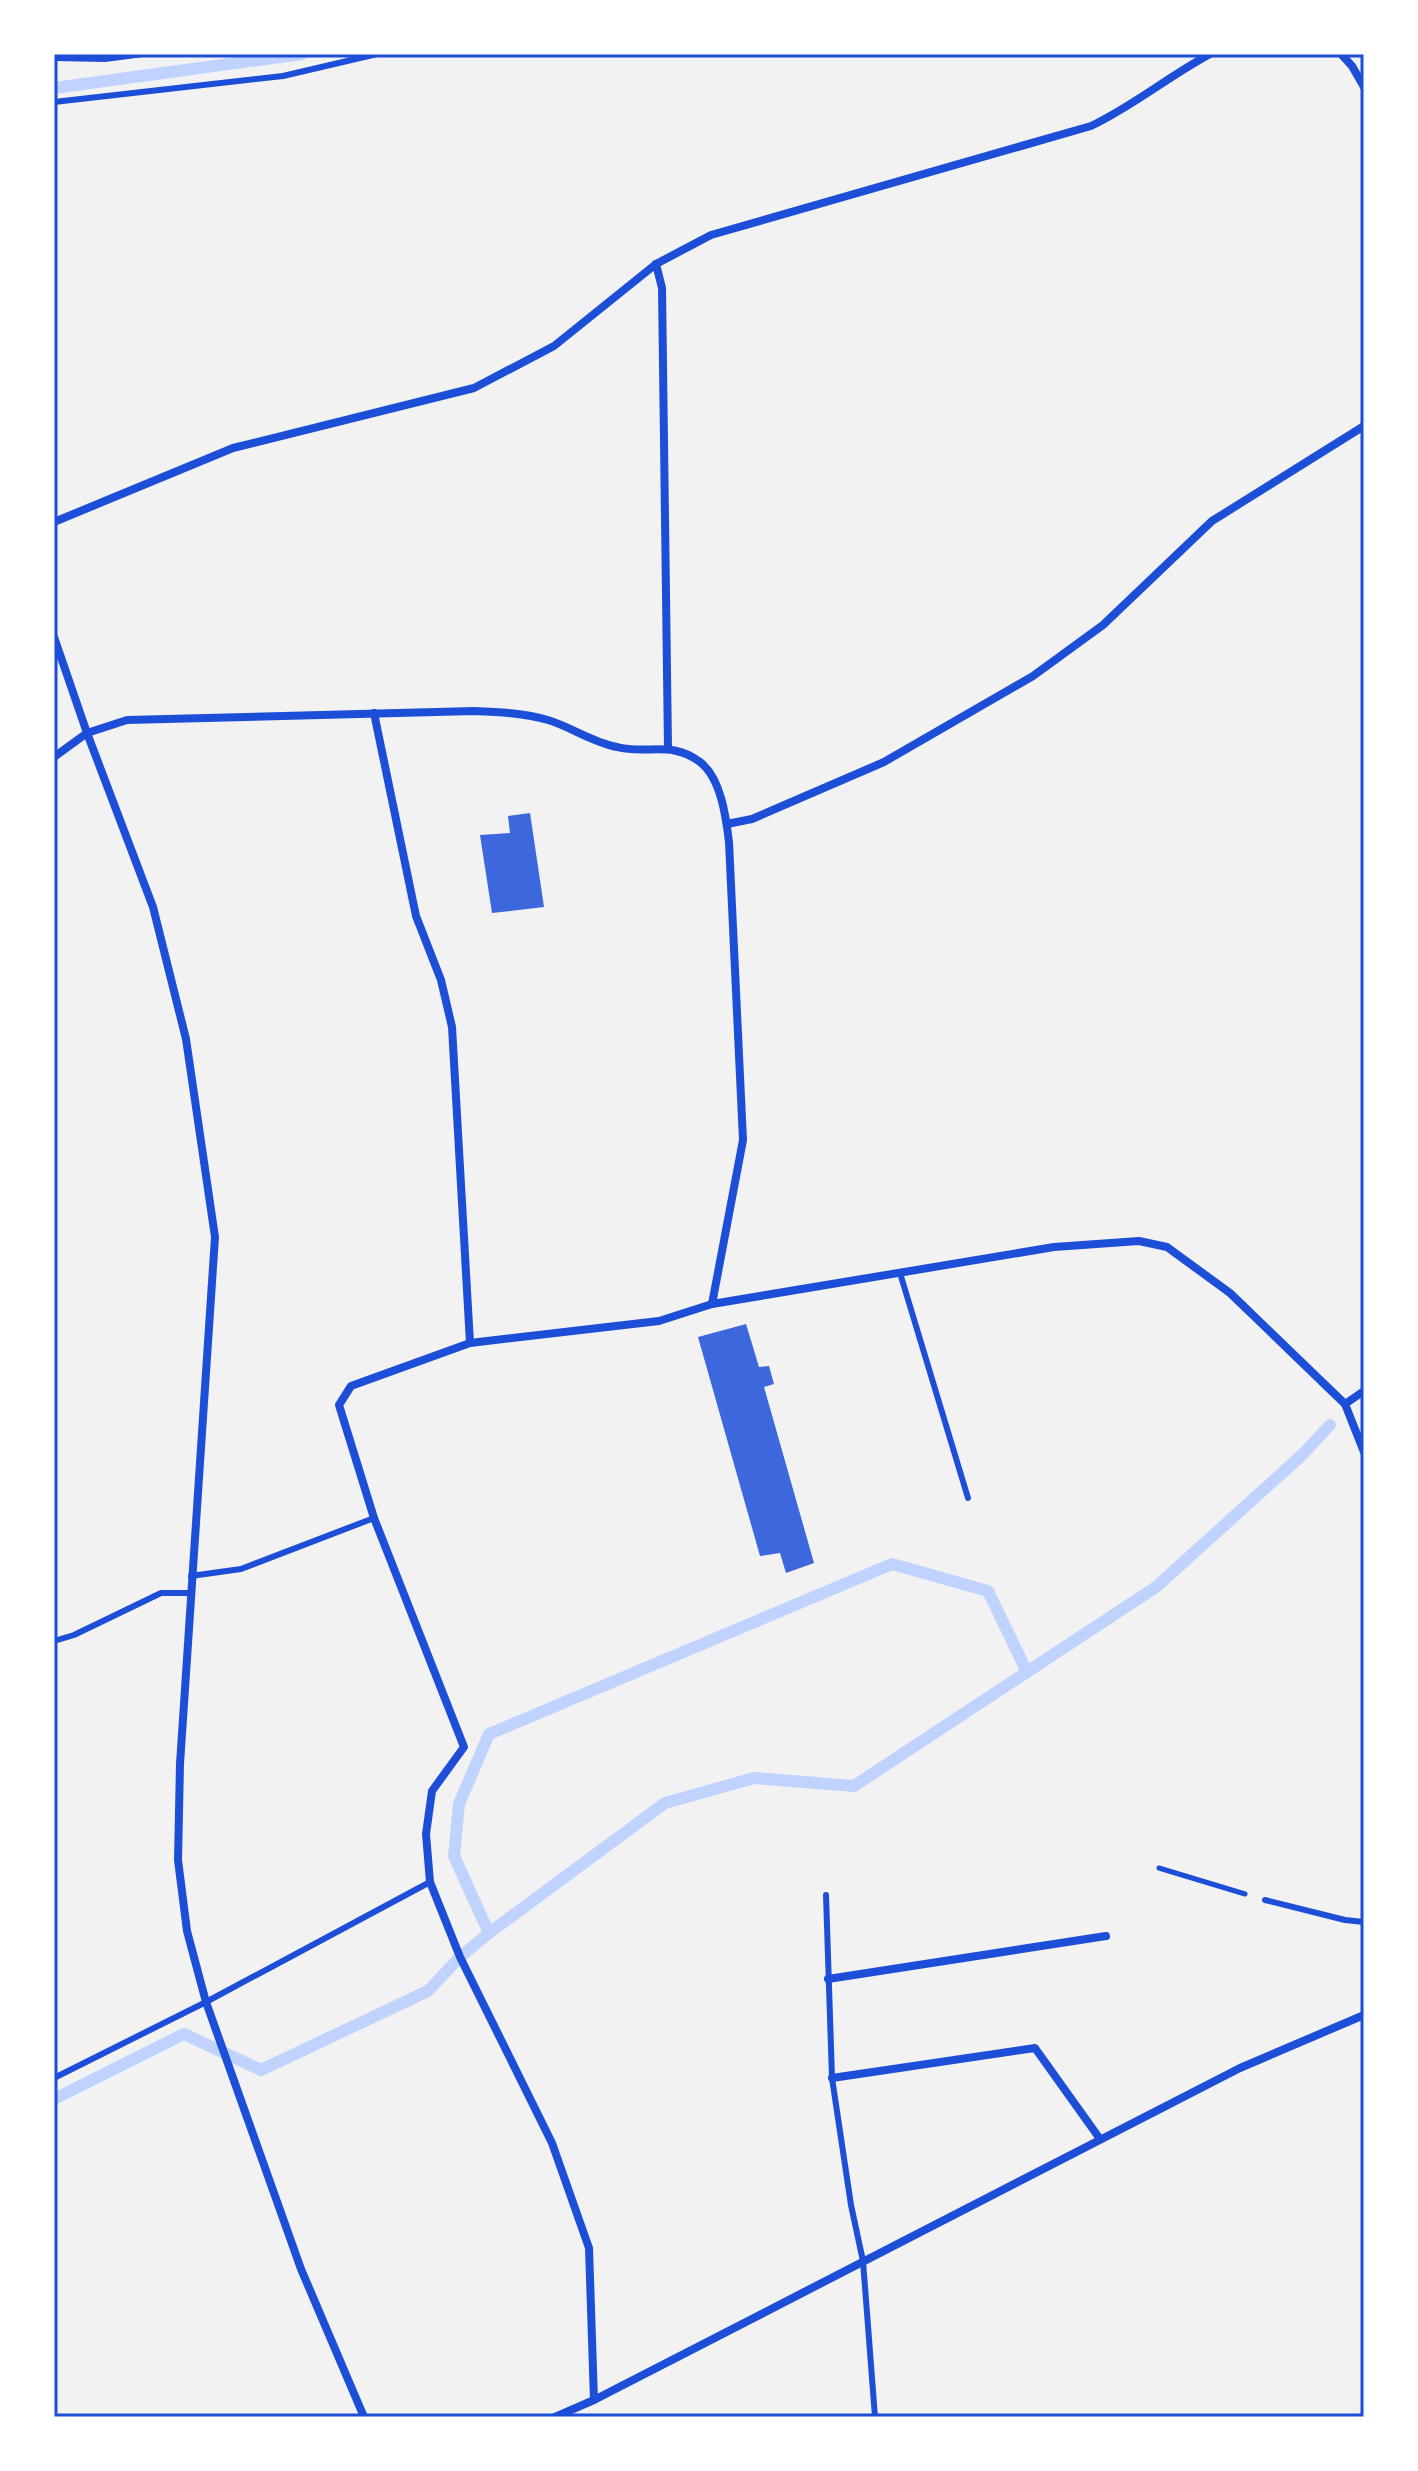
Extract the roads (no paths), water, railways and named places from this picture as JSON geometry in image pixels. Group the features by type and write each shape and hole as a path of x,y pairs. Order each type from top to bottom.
{"street":[{"path":"54,522 233,448 474,388 554,346 656,264 711,235 1091,126 1119,113 1187,66 1210,54"},
{"path":"1341,54 1364,87"},
{"path":"656,264 662,288 668,748"},
{"path":"727,824 752,819 884,762 1033,676 1103,625 1212,521 1364,426"},
{"path":"54,637 153,907 186,1039 215,1237 180,1764 178,1860 187,1931 206,2002 301,2269 364,2417"},
{"path":"54,757 87,733 127,720 474,711 522,714 550,720 588,738 620,748 668,748 701,762 710,772 727,824 743,1140 712,1304"},
{"path":"374,713 416,916 441,980 452,1027 470,1343"},
{"path":"594,2400 589,2248 552,2143 460,1957 430,1882 426,1834 432,1791 464,1747 374,1518 339,1405 351,1386 470,1343 659,1321 712,1304 1054,1247 1139,1241 1167,1247 1230,1293 1345,1404 1364,1452"},
{"path":"1345,1404 1364,1391"},
{"path":"828,1979 1106,1936"},
{"path":"555,2417 594,2400 1240,2068 1364,2015"},
{"path":"832,2078 1035,2048 1100,2139"}],"lane":[{"path":"54,58 105,59 143,54"},
{"path":"54,102 283,76 377,54"},
{"path":"900,1273 968,1498"},
{"path":"191,1576 241,1569 374,1518"},
{"path":"54,1641 74,1635 161,1593 190,1593"},
{"path":"54,2078 206,2002 430,1882"},
{"path":"826,1895 832,2078 851,2205 863,2261 875,2417"},
{"path":"1265,1900 1364,1922"}],"waterway":[{"path":"54,88 302,54"},
{"path":"54,2099 184,2034 261,2070 428,1991 460,1957 489,1933 665,1803 754,1778 854,1786 1156,1587 1302,1455 1330,1425"},
{"path":"489,1933 454,1856 459,1804 489,1734 892,1564 988,1591 1027,1672"}]}
